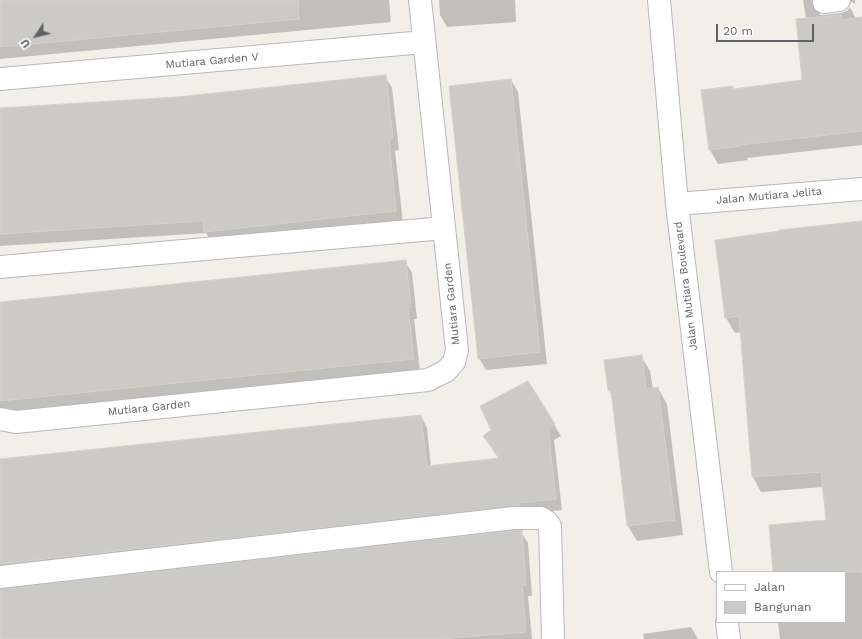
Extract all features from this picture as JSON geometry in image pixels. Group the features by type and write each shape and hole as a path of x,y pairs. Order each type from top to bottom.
{"street":[{"name":"Mutiara Garden","path":"0,419 16,422 428,380 446,371 454,362 458,350 420,0"},
{"name":"Jalan Mutiara Boulevard","path":"659,0 677,204 721,571"},
{"name":"Mutiara Garden V","path":"0,79 424,42"},
{"name":"Jalan Mutiara Jelita","path":"677,204 862,189"},
{"path":"0,267 444,228"},
{"path":"0,577 514,518 540,518 547,522 550,526 553,639"},
{"path":"727,623 729,639"}],"building":[{"path":"0,0 298,0 299,19 0,47"},
{"path":"841,15 841,20 862,17 862,131 709,150 701,90 733,86 733,89 802,80 796,19"},
{"path":"386,75 393,138 389,139 396,211 204,232 203,221 0,234 0,108 177,97"},
{"path":"511,79 540,352 478,359 449,86"},
{"path":"862,221 862,572 773,571 769,525 826,520 821,472 752,477 739,316 725,318 715,240 779,230"},
{"path":"406,260 411,307 408,307 414,359 0,401 0,302"},
{"path":"642,355 646,389 658,387 675,520 627,526 611,390 608,391 604,360"},
{"path":"528,381 555,424 548,428 556,499 519,503 520,506 0,564 0,459 421,415 427,466 500,458 483,436 491,430 480,406"},
{"path":"522,530 526,585 522,585 526,632 438,639 0,639 0,589"}]}
